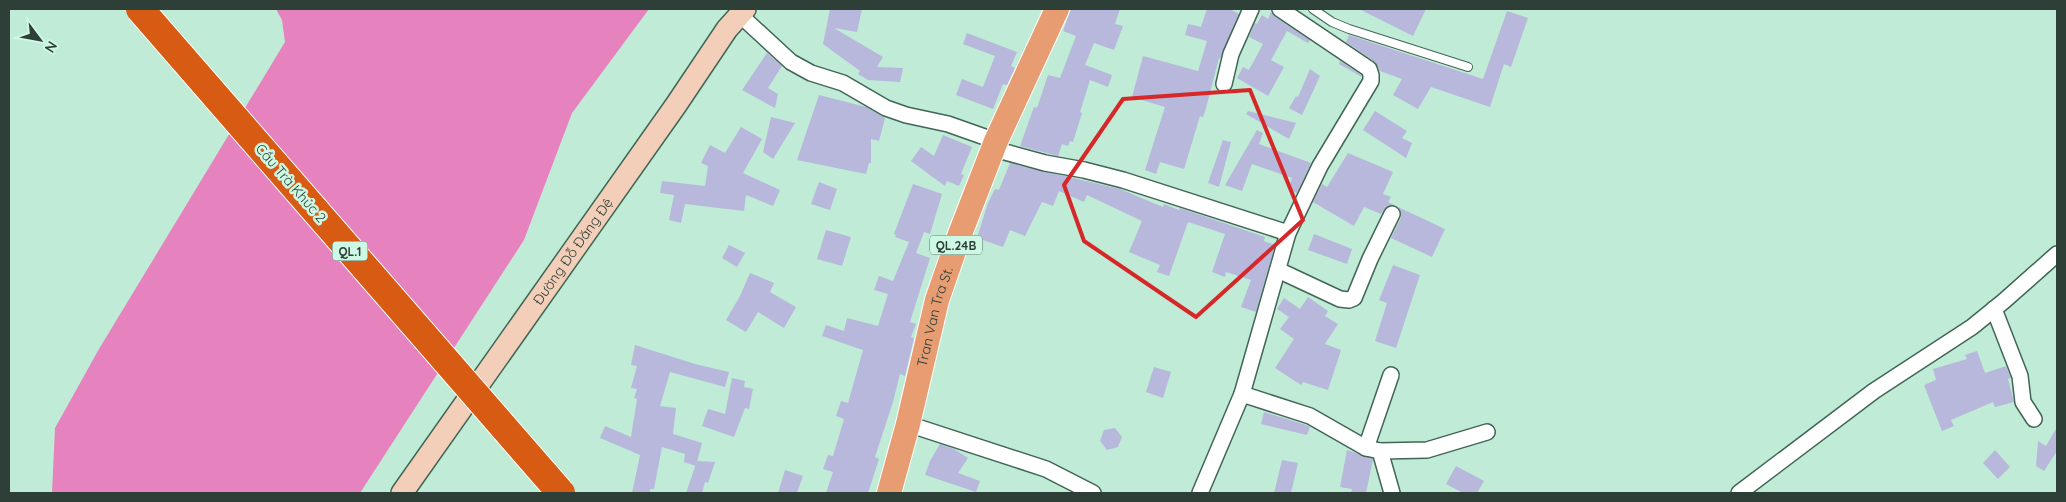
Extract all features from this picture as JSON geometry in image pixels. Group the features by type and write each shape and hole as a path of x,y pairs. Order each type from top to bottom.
{"highway":[{"name":"Cầu Trà Khúc 2","path":"140,9 561,493"}],"main road":[{"name":"Tran Van Tra St.","path":"889,493 908,424 937,300 975,191 1057,9"}],"street":[{"path":"1224,84 1231,54 1251,9"},
{"path":"1200,493 1242,394 1288,233 1320,166 1366,92 1372,75 1369,69 1280,9"},
{"path":"742,12 791,62 811,73 843,83 886,108 906,115 948,124 995,145 1044,163 1084,170 1123,180 1288,233"},
{"name":"Đường Đỗ Đăng Đệ","path":"402,493 676,105 727,29 742,12"},
{"path":"1278,270 1340,299 1349,300 1354,298 1392,214"},
{"path":"1739,493 1867,396 1972,327 2057,254"},
{"path":"1994,309 2020,376 2023,402 2034,419"},
{"path":"1391,375 1373,450 1392,493"},
{"path":"1242,394 1310,416 1373,450 1427,450 1486,432"},
{"path":"908,424 1046,469 1065,487 1093,493"}],"lane":[{"path":"1313,9 1332,22 1349,29 1468,67"}],"highlighted area":[{"path":"1250,90 1303,220 1196,317 1084,241 1064,185 1123,99"}],"shaded area":[{"path":"276,9 649,9 572,113 524,240 360,493 52,493 55,428 99,349 285,42 282,20"}],"building":[{"path":"830,9 862,9 857,32 834,28 883,57 877,67 903,68 900,82 868,80 858,74 860,71 823,44"},
{"path":"1071,9 1120,9 1115,24 1123,26 1114,50 1094,43 1085,65 1112,75 1108,87 1090,80 1073,142 1070,141 1068,146 1062,144 1058,156 1020,146 1034,107 1037,108 1048,75 1060,78 1076,36 1063,31"},
{"path":"1207,9 1230,9 1239,14 1219,58 1206,108 1203,117 1200,116 1184,169 1160,162 1156,174 1145,170 1165,107 1132,97 1143,56 1198,71 1207,41 1185,35 1188,24 1201,27"},
{"path":"1359,9 1426,9 1413,36"},
{"path":"1507,11 1528,18 1511,67 1504,64 1490,107 1431,87 1418,109 1393,95 1402,79 1380,71 1374,61 1346,42 1349,35 1483,79"},
{"path":"1271,12 1275,17 1310,40 1308,43 1287,31 1271,60 1284,67 1268,96 1237,78 1243,67 1249,70 1263,44 1249,37 1255,23 1257,24 1262,15 1268,19"},
{"path":"967,33 1017,52 1011,66 1015,68 1007,85 1003,84 993,109 956,95 962,79 983,87 995,56 963,44"},
{"path":"767,53 782,66 768,88 778,94 775,108 742,90"},
{"path":"1340,61 1361,75 1362,77 1339,64"},
{"path":"1310,69 1320,76 1302,115 1289,108 1296,96 1298,97"},
{"path":"819,95 866,107 885,118 879,141 871,139 871,163 869,163 866,174 797,160"},
{"path":"1248,111 1296,123 1289,139 1246,114"},
{"path":"1375,111 1407,131 1402,138 1412,143 1406,158 1363,130"},
{"path":"771,117 795,123 773,159 763,152"},
{"path":"741,127 762,139 743,173 780,190 773,206 746,195 744,211 685,204 681,223 669,220 674,195 660,193 662,181 705,186 708,166 701,163 710,145 725,153"},
{"path":"1257,130 1263,133 1259,144 1311,163 1297,193 1288,189 1292,178 1252,164 1242,191 1225,185"},
{"path":"943,135 972,147 961,174 964,175 959,186 947,181 945,186 911,161 921,147 934,156"},
{"path":"1223,140 1231,142 1219,187 1208,183"},
{"path":"1348,153 1393,172 1383,194 1391,197 1388,202 1394,205 1386,207 1381,214 1364,207 1354,226 1313,202 1322,184 1327,187"},
{"path":"1010,163 1120,189 1163,207 1164,204 1179,210 1180,208 1265,237 1264,241 1275,245 1256,312 1241,307 1251,280 1226,272 1225,277 1212,272 1225,234 1188,222 1169,276 1157,272 1160,265 1129,252 1142,221 1087,195 1084,202 1059,191 1053,206 1042,202 1025,236 1010,230 1003,247 977,238 988,203 995,189 999,190"},
{"path":"819,182 837,189 830,210 811,204"},
{"path":"913,184 942,194 930,234 924,232 916,253 930,258 910,322 916,324 911,337 914,338 905,376 900,374 875,457 879,459 868,493 826,493 833,472 823,469 828,455 833,456 844,419 836,416 841,401 848,403 863,350 822,336 826,325 844,331 847,318 878,326 888,294 874,290 879,276 893,281 909,242 895,237 896,235 894,234"},
{"path":"1398,207 1445,229 1432,257 1391,238 1401,218"},
{"path":"826,230 851,237 842,266 817,259"},
{"path":"1314,234 1352,249 1347,264 1308,250"},
{"path":"729,245 745,253 737,267 722,258"},
{"path":"1393,265 1420,275 1396,348 1375,341 1387,303 1379,300"},
{"path":"750,273 774,283 770,292 796,307 784,328 758,312 746,332 726,320 740,296"},
{"path":"1308,297 1328,311 1325,316 1338,324 1325,344 1341,350 1328,390 1303,382 1301,385 1275,368 1294,339 1280,329 1289,317 1277,309 1284,298 1300,309"},
{"path":"635,345 695,364 729,372 725,387 670,372 660,406 676,408 673,434 702,443 696,466 684,462 685,454 662,447 654,489 650,489 650,493 632,493 640,455 600,438 605,426 631,437 637,399 634,398 637,389 631,388 637,366 631,365"},
{"path":"1977,351 1985,373 2006,366 2011,378 2008,379 2014,402 1995,407 1993,402 1951,420 1954,426 1942,431 1924,385 1936,380 1933,369 1967,359 1965,355"},
{"path":"1154,367 1171,372 1163,398 1146,392"},
{"path":"732,378 745,381 744,387 753,389 749,409 745,408 734,437 702,426 708,409 725,414"},
{"path":"1264,412 1310,427 1307,435 1261,424"},
{"path":"2057,427 2057,451 2044,471 2036,466 2038,441 2046,446"},
{"path":"1115,428 1122,437 1118,447 1107,450 1100,441 1104,430"},
{"path":"940,444 954,449 968,458 958,473 980,481 976,492 925,475 930,461"},
{"path":"1347,450 1373,459 1366,493 1351,493 1352,489 1340,487"},
{"path":"1995,450 2010,467 1998,479 1983,463"},
{"path":"1282,460 1298,463 1291,493 1274,493"},
{"path":"697,461 715,462 708,483 705,482 702,493 686,493"},
{"path":"1456,466 1484,481 1477,493 1463,493 1446,484"},
{"path":"785,470 803,476 797,493 778,493"}]}
